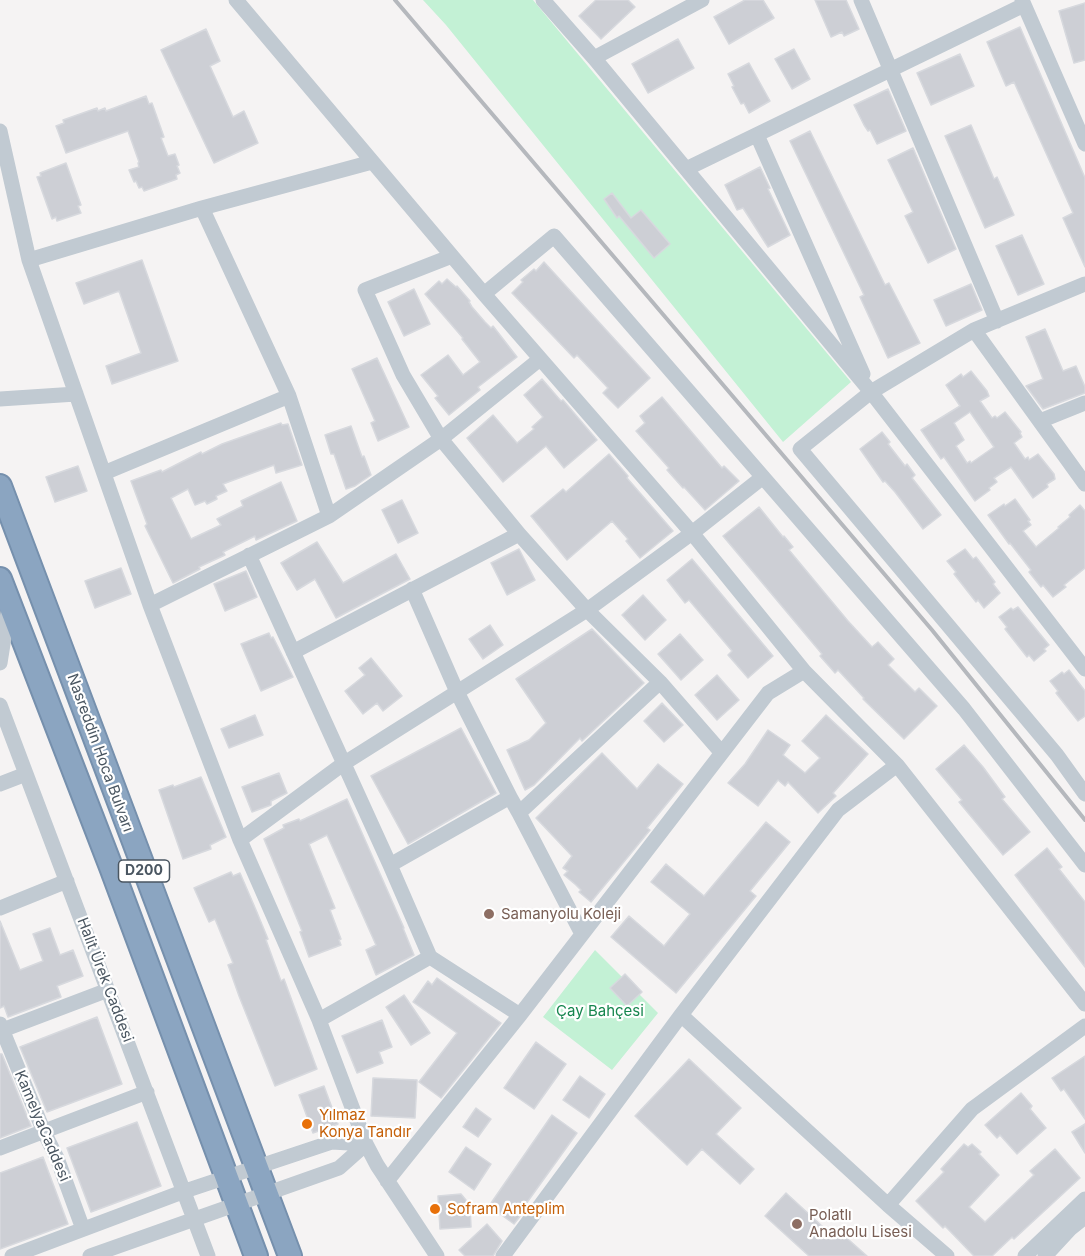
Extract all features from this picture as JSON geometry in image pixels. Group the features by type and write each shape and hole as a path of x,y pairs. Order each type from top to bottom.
{"highway":[{"name":"Nasreddin Hoca Bulvarı","path":"0,486 290,1256"},
{"name":"Nasreddin Hoca Bulvarı","path":"0,579 256,1256"}],"street":[{"path":"236,0 484,294 692,533 804,671 897,765 1085,1004"},
{"path":"543,0 594,58 871,392 1085,669"},
{"path":"594,58 702,0"},
{"path":"861,0 997,321"},
{"path":"686,169 1023,3 1085,144"},
{"path":"0,131 29,260 150,605 240,840 319,1020 366,1144 387,1181 437,1256"},
{"path":"758,135 871,392"},
{"path":"29,260 202,208 372,162"},
{"path":"202,208 290,396 329,516"},
{"path":"484,294 554,236 964,709 1085,865"},
{"path":"452,256 364,290 403,375 441,439 519,534 587,610 660,682 721,752"},
{"path":"1085,284 974,330 871,392 800,449 1057,755 1085,794"},
{"path":"974,330 1085,484"},
{"path":"150,605 329,516 441,439 540,359"},
{"path":"0,399 76,394"},
{"path":"104,473 290,396"},
{"path":"1040,421 1085,403"},
{"path":"240,840 343,764 587,610 692,533 763,477"},
{"path":"292,651 519,534"},
{"path":"249,555 430,957 520,1015"},
{"path":"412,589 457,692 582,934"},
{"path":"0,663 9,603"},
{"path":"387,1181 520,1015 768,693 804,671"},
{"path":"519,813 660,682"},
{"name":"Halit Ürek Caddesi","path":"0,705 208,1256"},
{"path":"503,1256 681,1015 838,810 897,765"},
{"path":"0,784 26,774"},
{"path":"390,865 510,796"},
{"path":"0,908 67,882"},
{"path":"319,1020 430,957"},
{"path":"1,1028 108,990"},
{"path":"681,1015 888,1206 947,1256"},
{"path":"888,1206 972,1109 1085,1026"},
{"name":"KamelyaCaddesi","path":"1,1028 57,1158 83,1230"},
{"path":"0,1148 147,1092"},
{"path":"12,1256 185,1191 332,1142 366,1144"},
{"path":"90,1256 339,1168 366,1144"},
{"path":"1025,1256 1085,1200"},
{"path":"1045,1256 1085,1216"}],"green space":[{"path":"423,0 533,0 851,382 783,442 446,25"},
{"name":"Çay Bahçesi","path":"595,950 658,1013 612,1070 543,1017"}],"building":[{"path":"596,0 628,0 635,7 601,39 579,16"},
{"path":"745,0 763,0 774,18 729,44 714,17"},
{"path":"815,0 846,0 859,29 844,36 842,32 831,37"},
{"path":"1085,3 1085,60 1074,63 1059,11"},
{"path":"1020,27 1085,178 1085,267 1063,218 1073,213 1014,82 1006,86 987,42"},
{"path":"206,29 220,61 210,66 233,117 244,111 258,143 214,163 161,50"},
{"path":"678,39 694,68 648,93 632,64"},
{"path":"794,49 810,79 792,89 775,59"},
{"path":"960,54 974,86 931,105 917,73"},
{"path":"749,63 770,101 749,113 744,103 741,104 728,74"},
{"path":"888,89 906,131 877,144 854,105"},
{"path":"146,96 149,104 152,103 168,156 175,154 180,173 176,175 177,179 144,191 142,187 139,188 129,170 139,167 139,162 128,131 66,153 56,126 64,123 63,120 97,108 98,111 105,108 106,111"},
{"path":"971,125 994,179 997,177 1014,215 985,228 945,136"},
{"path":"810,131 885,285 889,283 920,343 888,358 860,297 864,295 790,141"},
{"path":"913,148 956,249 928,263 905,216 913,212 888,160"},
{"path":"66,163 81,205 78,206 81,213 57,221 56,217 52,219 37,177 41,176 40,173"},
{"path":"760,167 790,235 768,247 743,208 737,210 725,185"},
{"path":"612,193 631,218 641,210 670,244 654,258 619,216 617,218 604,199"},
{"path":"1022,235 1044,284 1018,295 996,246"},
{"path":"142,260 178,361 112,384 106,366 141,353 119,291 84,304 76,283"},
{"path":"544,262 650,378 618,408 603,393 608,388 577,355 574,358 512,293 523,282 521,280 534,269 536,271"},
{"path":"447,279 457,286 485,322 491,328 493,326 517,357 478,387 480,390 449,415 435,398 438,396 421,375 448,355 463,375 480,362 463,338 425,294 439,281 442,284"},
{"path":"971,284 982,310 946,326 934,300"},
{"path":"414,289 430,324 404,336 388,302"},
{"path":"1045,329 1063,371 1076,366 1085,387 1085,393 1043,409 1026,386 1043,379 1026,337"},
{"path":"377,358 409,427 378,441 371,423 375,421 352,369"},
{"path":"971,371 987,391 989,396 980,401 992,418 995,416 997,418 1005,412 1021,432 1022,437 1014,443 1025,459 1028,457 1029,460 1038,454 1054,474 1055,479 1047,484 1048,487 1033,498 1011,467 994,478 997,482 975,501 944,457 941,459 921,430 960,406 946,385 961,374 963,377","holes":["970,412 994,447 971,463 970,461 967,463 956,446 964,440 954,423"]},
{"path":"542,379 597,440 564,468 546,446 503,482 467,438 493,415 517,443 534,429 532,427 543,417 524,395"},
{"path":"662,397 722,468 724,466 739,481 705,510 667,470 669,468 636,431 645,423 640,416"},
{"path":"281,423 282,425 288,424 302,465 276,473 274,465 223,484 227,491 216,496 217,499 207,504 205,501 195,505 188,489 171,498 191,539 221,525 217,519 243,506 241,501 281,482 297,521 256,540 255,536 223,552 225,555 173,583 145,526 147,524 131,481 161,470 162,472 201,452 202,454 222,444"},
{"path":"351,426 371,475 346,489 325,435"},
{"path":"882,432 890,442 888,444 915,475 912,478 941,515 923,529 895,492 885,481 883,482 860,449"},
{"path":"609,454 673,531 640,558 626,541 628,539 612,521 567,560 531,516 563,489 566,492"},
{"path":"78,466 87,491 55,502 46,477"},
{"path":"1015,499 1030,520 1028,521 1031,525 1023,531 1036,547 1059,528 1080,505 1085,511 1085,568 1053,597 1029,572 1031,570 988,515"},
{"path":"402,500 418,533 398,543 382,510"},
{"path":"759,507 793,547 789,550 848,621 872,647 878,642 894,659 888,665 915,692 919,688 937,706 904,739 863,699 838,670 835,673 820,656 822,654 723,536"},
{"path":"317,542 343,583 396,554 410,579 336,618 315,579 297,590 281,563"},
{"path":"519,549 535,580 507,595 491,563"},
{"path":"965,549 973,559 976,557 995,582 993,584 1000,593 984,608 978,600 976,602 947,561"},
{"path":"692,559 773,656 748,678 728,655 732,651 689,600 685,603 667,580"},
{"path":"121,568 131,594 95,608 85,581"},
{"path":"246,571 257,597 225,611 214,584"},
{"path":"643,595 666,620 645,640 622,615"},
{"path":"1018,607 1049,645 1044,649 1046,651 1034,661 1029,655 1027,657 1005,629 1007,627 999,617 1011,608 1013,610"},
{"path":"490,625 503,645 483,659 469,639"},
{"path":"592,629 644,683 582,741 580,738 534,785 525,790 507,750 529,740 546,723 516,679"},
{"path":"269,633 293,677 261,691 241,644"},
{"path":"680,634 703,660 681,680 658,654"},
{"path":"371,658 402,696 383,711 377,703 363,714 345,691 365,675 359,668"},
{"path":"1069,670 1085,691 1085,716 1078,721 1056,693 1058,691 1050,681"},
{"path":"717,675 739,700 717,720 695,695"},
{"path":"662,703 683,725 664,742 644,721"},
{"path":"255,715 263,735 229,748 221,729"},
{"path":"826,715 868,754 833,793 836,796 818,813 788,782 785,786 778,780 758,806 728,783 745,764 768,730 790,745 783,755 805,773 820,758 802,741"},
{"path":"461,728 496,793 408,844 371,776"},
{"path":"964,745 1005,797 1002,799 1030,832 1003,855 959,802 962,800 936,769"},
{"path":"602,753 637,789 658,764 683,784 647,828 650,830 591,902 564,875 568,871 563,868 572,856 536,818"},
{"path":"279,773 287,793 271,801 271,805 252,812 242,787"},
{"path":"201,777 226,837 210,845 211,849 183,859 159,790"},
{"path":"347,799 414,955 376,975 366,950 376,945 327,835 309,844 335,908 330,910 341,945 309,957 300,932 302,931 264,839 284,828 283,825 299,819 300,821"},
{"path":"766,822 790,842 750,891 756,896 676,993 611,937 629,916 664,946 690,914 651,882 666,864 704,896"},
{"path":"1047,848 1062,867 1059,869 1085,902 1085,967 1015,875"},
{"path":"231,872 233,876 240,873 268,939 266,940 281,981 284,979 317,1069 275,1086 239,996 228,965 233,963 215,919 209,922 194,888"},
{"path":"0,921 20,970 43,961 33,934 50,928 60,955 73,950 83,976 57,986 61,997 8,1017 4,1006 0,1008"},
{"path":"625,974 642,992 627,1006 610,988"},
{"path":"437,978 501,1023 441,1098 419,1082 457,1033 413,1002 428,981 432,985"},
{"path":"404,995 430,1033 411,1045 386,1007"},
{"path":"97,1017 122,1084 47,1112 20,1047"},
{"path":"382,1020 392,1047 379,1052 383,1063 357,1073 342,1036"},
{"path":"536,1042 566,1064 534,1109 504,1088"},
{"path":"0,1054 2,1054 31,1126 0,1138"},
{"path":"1085,1056 1085,1119 1064,1089 1061,1091 1052,1078"},
{"path":"689,1059 741,1108 716,1134 754,1169 740,1184 702,1149 687,1165 635,1116"},
{"path":"580,1076 605,1094 589,1118 563,1100"},
{"path":"373,1078 417,1080 415,1118 371,1116"},
{"path":"324,1086 338,1124 313,1133 299,1095"},
{"path":"1021,1093 1032,1106 1030,1109 1046,1128 1017,1154 1000,1135 997,1138 985,1125"},
{"path":"476,1108 491,1119 478,1137 463,1127"},
{"path":"552,1115 577,1133 514,1224 489,1206"},
{"path":"137,1122 161,1186 91,1212 67,1148"},
{"path":"1085,1124 1085,1153 1072,1132"},
{"path":"964,1144 968,1147 972,1144 999,1175 969,1207 985,1222 1034,1175 1030,1171 1055,1149 1080,1178 1014,1239 1012,1237 992,1256 974,1256 945,1226 943,1228 916,1201 944,1172 941,1169"},
{"path":"466,1147 491,1164 474,1190 449,1172"},
{"path":"43,1157 68,1224 0,1249 0,1173"},
{"name":"Polatlı Anadolu Lisesi","path":"786,1193 835,1238 840,1232 867,1256 809,1256 765,1216"},
{"path":"461,1194 470,1205 471,1227 440,1229 438,1196"},
{"path":"487,1224 502,1241 493,1256 465,1256 459,1250"}],"railway":[{"path":"395,0 932,630 1085,820"}],"place":[{"name":"Samanyolu Koleji","path":"489,914"},
{"name":"Yılmaz Konya Tandır","path":"307,1124"},
{"name":"Sofram Anteplim","path":"435,1209"},
{"name":"Polatlı Anadolu Lisesi","path":"797,1224"}]}
